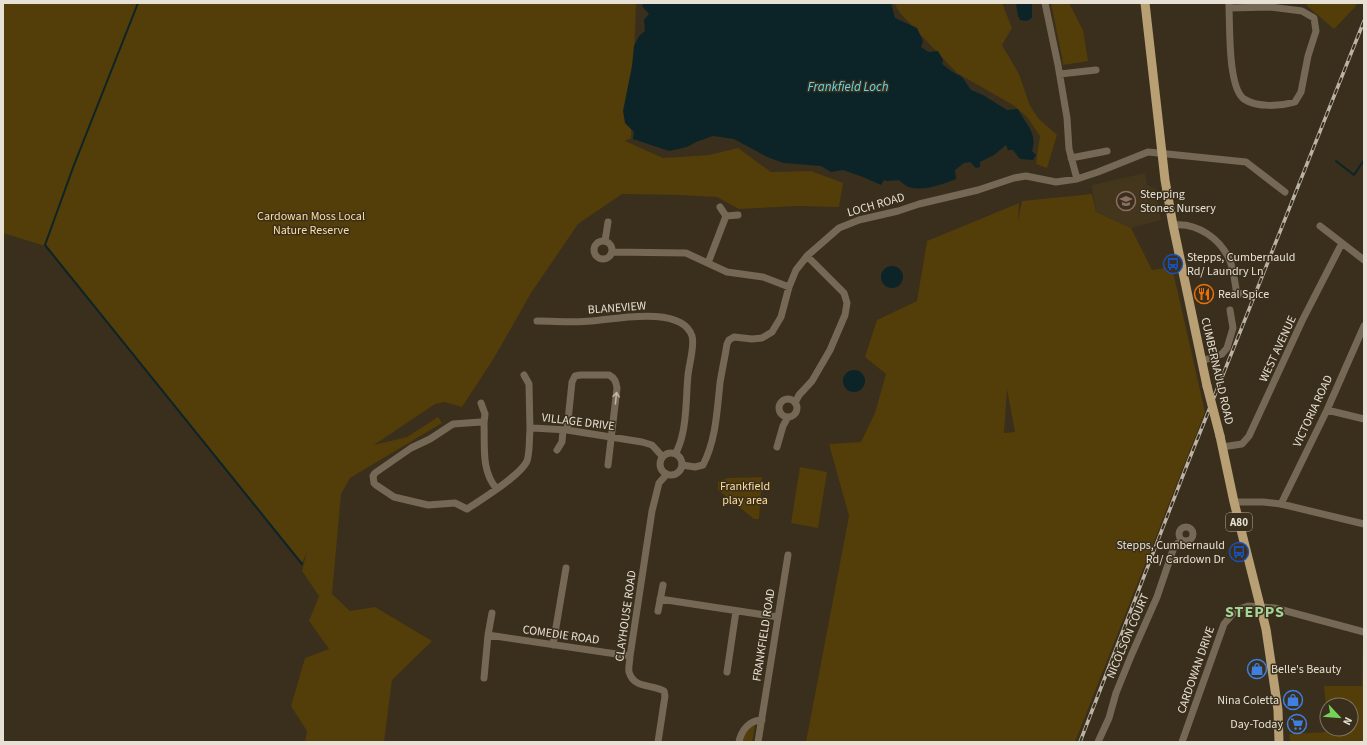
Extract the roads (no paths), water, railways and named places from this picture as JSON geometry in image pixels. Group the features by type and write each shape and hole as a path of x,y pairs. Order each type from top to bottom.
{"main road":[{"name":"CUMBERNAULD ROAD","path":"1145,3 1165,180 1173,225 1207,386 1266,629 1278,710 1279,742"}],"street":[{"path":"1046,3 1067,118 1069,149 1077,179"},
{"path":"1229,5 1270,7 1302,11 1314,18 1316,31 1308,56 1301,92 1295,102 1282,106 1253,104 1243,99 1235,87 1231,60 1229,5"},
{"path":"1060,74 1096,70"},
{"path":"1071,158 1107,151"},
{"name":"LOCH ROAD","path":"682,465 695,467 704,465 708,457 715,427 720,381 729,340 734,336 752,339 762,338 772,332 781,317 789,287 796,270 807,256 839,228 859,220 920,204 938,201 1026,176 1056,182 1077,179 1148,152 1246,162 1285,192"},
{"path":"720,207 726,216"},
{"path":"726,216 738,215"},
{"path":"708,263 726,216"},
{"path":"605,241 608,222"},
{"path":"1173,225 1181,224 1194,227 1221,245 1230,262 1237,295 1245,293"},
{"path":"1320,226 1364,260"},
{"path":"605,241 610,244 612,252 609,257 603,259 597,257 594,252 595,246 599,242 605,241"},
{"name":"WEST AVENUE","path":"1222,447 1242,444 1250,436 1302,321 1342,243"},
{"path":"612,252 686,253 727,272 763,277 789,287"},
{"path":"777,447 788,417 797,411 795,403 799,395 812,381 830,350 845,315 847,303 844,293 807,256"},
{"path":"1202,361 1222,354 1227,348 1233,328 1230,310"},
{"name":"BLANEVIEW","path":"537,322 591,321 632,316 657,316 672,318 686,327 692,336 692,348 682,436 676,454"},
{"name":"VICTORIA ROAD","path":"1281,504 1327,410 1364,326"},
{"path":"524,375 529,384 530,430"},
{"path":"557,450 562,442 565,430 572,382 575,376 609,375 616,381 617,388 608,465"},
{"path":"788,417 781,413 781,405 787,400 795,403"},
{"path":"481,403 485,414 485,464 491,482 496,488"},
{"path":"1327,410 1364,419"},
{"name":"VILLAGE DRIVE","path":"484,423 453,424 398,457 376,473 373,476 373,480 376,485 394,497 428,505 454,503 467,509 523,468 527,460 530,430 533,428 565,430 648,443 652,445 662,456"},
{"path":"669,452 676,454 682,461 680,470 672,475 662,471 660,465 662,456 669,452"},
{"name":"CLAYHOUSE ROAD","path":"658,742 665,696 664,691 660,688 642,686 634,681 629,672 630,656 652,511 659,483 667,474"},
{"path":"1234,502 1263,502 1281,504 1364,524"},
{"name":"NICOLSON COURT","path":"1098,742 1109,718 1116,693 1131,656 1157,597 1174,547 1181,540"},
{"name":"FRANKFIELD ROAD","path":"758,742 788,555"},
{"path":"553,645 566,568"},
{"path":"658,611 663,585"},
{"path":"660,599 778,617"},
{"name":"CARDOWAN DRIVE","path":"1182,742 1224,624 1236,610 1248,606 1275,608 1364,632"},
{"path":"727,672 736,611"},
{"path":"484,678 488,635 492,613"},
{"name":"COMEDIE ROAD","path":"488,635 630,656"},
{"path":"739,742 745,727 756,720 762,720"}],"water":[{"name":"Frankfield Loch","path":"644,3 891,3 895,18 917,28 923,41 921,47 928,52 938,51 943,60 942,64 962,77 971,90 983,95 1007,110 1018,109 1032,133 1032,151 1036,155 1033,160 1020,159 1013,150 1008,150 1006,145 994,155 980,162 980,167 976,168 970,162 964,163 955,170 956,179 939,185 920,189 908,186 898,180 884,180 881,185 843,170 831,172 821,166 784,163 767,157 734,139 713,136 687,147 669,151 633,139 634,132 625,123 623,111 632,66 634,46 639,36 645,31 644,20 649,14 642,6"},
{"path":"1016,3 1032,3 1032,18 1027,21 1020,20"},
{"path":"892,266 900,269 903,277 900,285 892,288 884,285 881,277 884,269"},
{"path":"854,370 862,373 865,381 862,389 854,392 846,389 843,381 846,373"}],"waterway":[{"path":"138,3 74,165 45,245 302,564"},
{"path":"1336,161 1354,175 1364,160"}],"railway":[{"path":"1080,742 1187,465 1364,21"}],"place":[{"name":"Stepping Stones Nursery","path":"1126,201"},
{"name":"Stepps, Cumbernauld Rd/ Laundry Ln","path":"1173,264"},
{"name":"Real Spice","path":"1204,294"},
{"name":"Stepps, Cumbernauld Rd/ Cardown Dr","path":"1239,552"},
{"name":"Belle's Beauty","path":"1257,669"},
{"name":"Nina Coletta","path":"1293,700"},
{"name":"Day-Today","path":"1297,724"}],"district":[{"name":"STEPPS","path":"1255,612"}],"park label":[{"name":"Cardowan Moss Local Nature Reserve","path":"311,223"},
{"name":"Frankfield play area","path":"745,493"}]}
